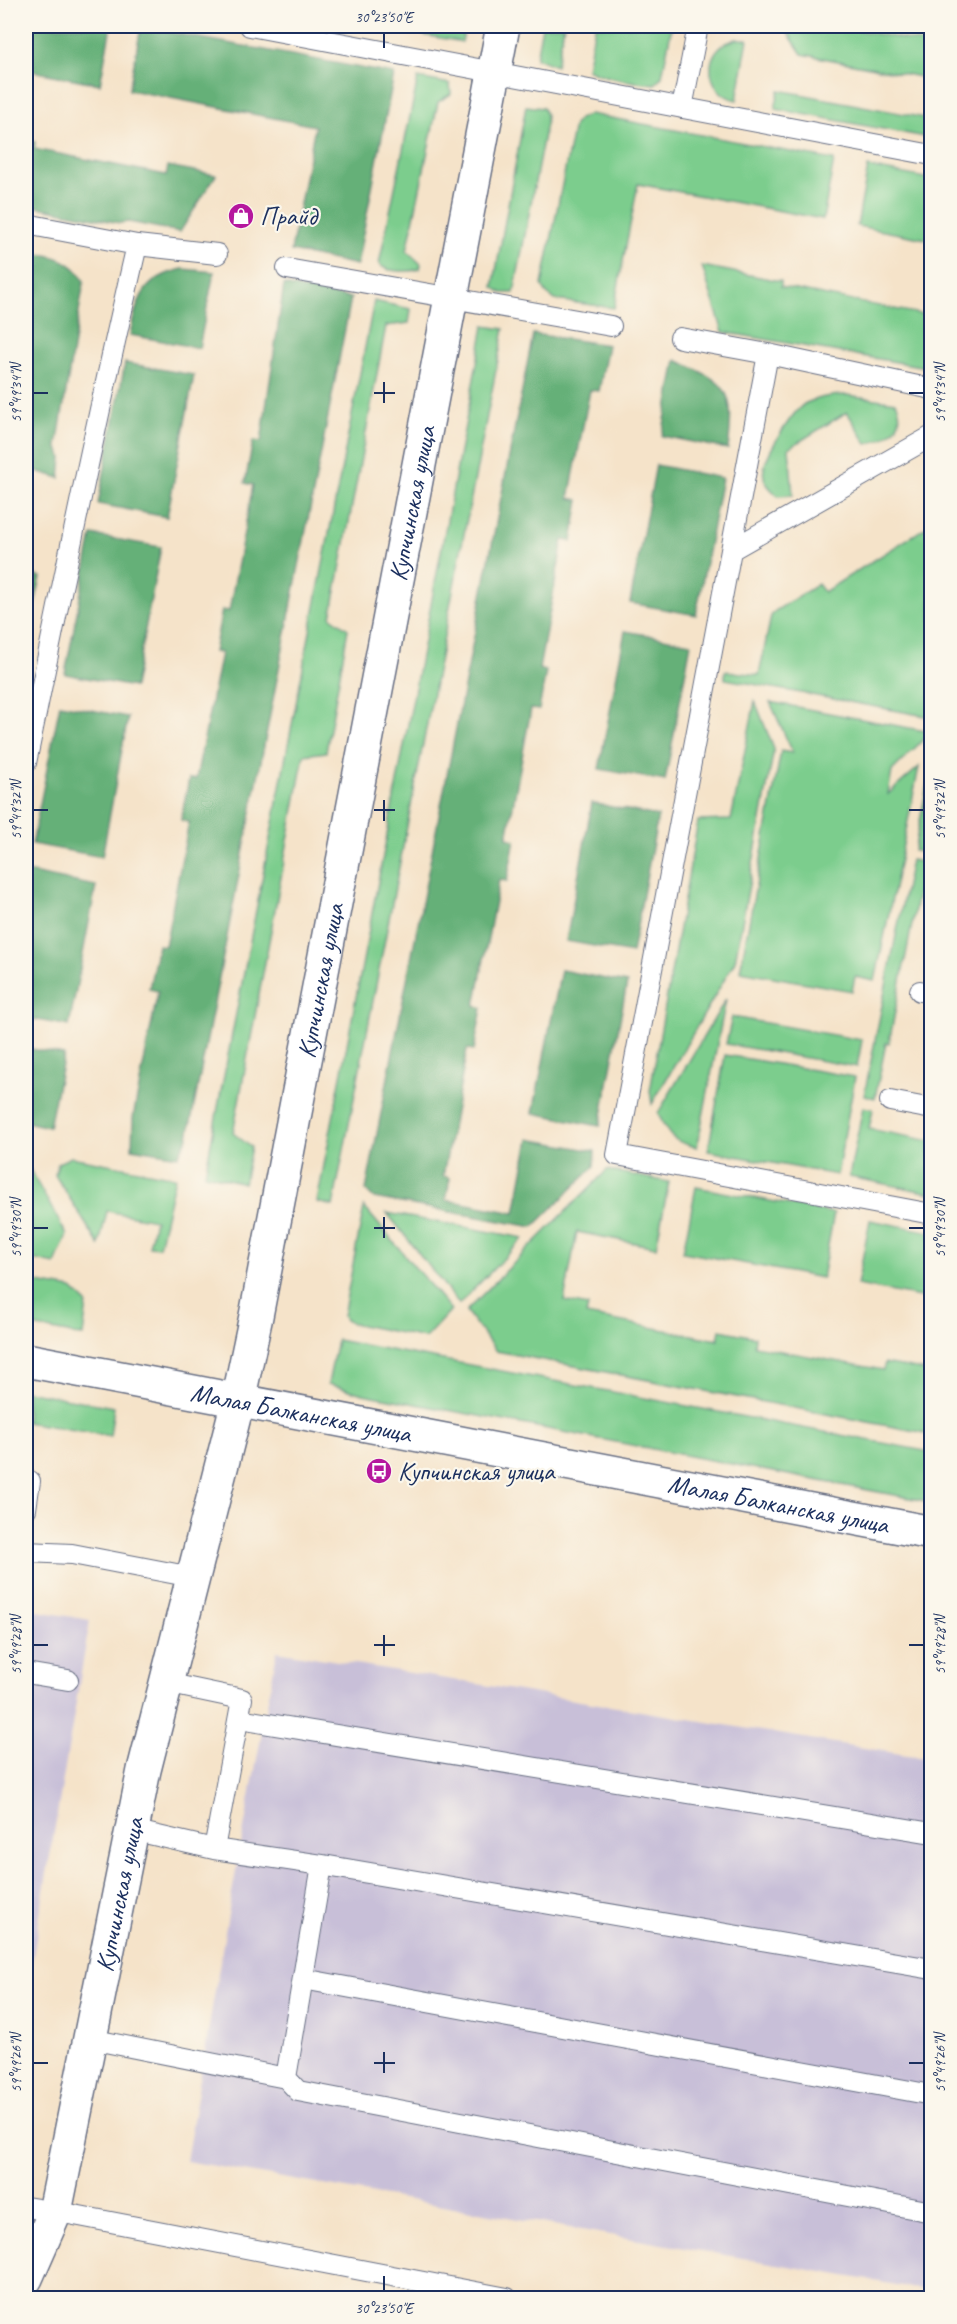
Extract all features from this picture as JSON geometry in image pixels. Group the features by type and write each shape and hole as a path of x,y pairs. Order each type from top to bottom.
{"street":[{"name":"Купчинская улица","path":"26,2278 50,2211 90,2039 132,1830 166,1683 238,1401 503,26"},
{"name":"Малая Балканская улица","path":"26,1360 932,1533"}],"lane":[{"path":"250,26 932,155"},
{"path":"682,108 698,26"},
{"path":"26,224 137,245 217,254"},
{"path":"26,763 33,684 78,517 86,469 137,245"},
{"path":"287,269 611,326"},
{"path":"680,339 768,354 932,389"},
{"path":"768,354 617,1155 932,1214"},
{"path":"731,550 932,436"},
{"path":"890,1101 932,1109"},
{"path":"26,1480 30,1481 26,1509"},
{"path":"26,1552 72,1554 192,1576"},
{"path":"26,1673 68,1680"},
{"path":"166,1683 242,1699 214,1849"},
{"path":"239,1719 932,1833"},
{"path":"132,1830 214,1849 322,1865 932,1970"},
{"path":"286,2078 322,1865"},
{"path":"303,1979 932,2095"},
{"path":"90,2039 286,2078 298,2091 932,2212"},
{"path":"50,2211 507,2298"}],"shaded area":[{"path":"26,1609 90,1620 26,1997"},
{"path":"277,1651 931,1759 931,2291 186,2161 229,1909"}],"green space":[{"path":"26,26 111,26 100,84 26,70"},
{"path":"425,26 459,26 464,32 462,42 423,35"},
{"path":"542,26 564,26 556,66 536,58"},
{"path":"595,26 672,26 662,76 655,84 611,78 587,69"},
{"path":"789,26 837,26 931,44 926,78 802,54 788,33"},
{"path":"141,27 394,74 357,265 291,251 315,126 129,90"},
{"path":"736,39 748,39 737,100 722,93 716,87 711,71 711,63 719,48"},
{"path":"418,78 450,84 451,94 438,102 407,251 421,264 420,269 392,270 379,264"},
{"path":"779,90 931,119 931,138 775,109"},
{"path":"526,106 543,108 546,124 514,293 502,293 493,287"},
{"path":"590,114 834,160 823,219 638,184 614,308 555,300 546,293 542,285 574,125 579,119"},
{"path":"26,140 35,142 34,149 166,175 168,166 216,175 180,232 129,222 120,223 26,205"},
{"path":"868,167 931,179 931,240 857,226"},
{"path":"48,255 62,260 75,268 84,281 57,446 62,458 60,478 26,468 26,256"},
{"path":"702,266 781,281 781,287 931,316 931,368 723,332"},
{"path":"183,269 214,272 199,348 130,335 136,310 144,291 159,277"},
{"path":"284,285 351,298 188,1137 178,1156 132,1148 133,1118 158,991 149,989 158,945 165,946 189,822 181,820 189,779 196,779 221,653 214,652 222,610 229,611 253,485 245,483 253,441 261,442"},
{"path":"374,301 411,309 409,323 386,326 331,617 348,629 326,752 304,755 233,1133 251,1147 244,1183 205,1174"},
{"path":"484,326 504,329 333,1206 317,1202"},
{"path":"533,334 608,345 599,391 590,390 569,498 579,500 572,541 563,540 539,669 546,671 539,710 531,709 507,838 515,840 507,881 499,880 475,1006 482,1008 474,1050 467,1049 443,1176 450,1178 446,1200 515,1213 529,1139 595,1151 594,1167 533,1227 374,1198 366,1190"},
{"path":"676,360 708,376 725,391 730,414 728,449 662,436"},
{"path":"125,363 194,375 167,517 98,504"},
{"path":"847,395 896,402 899,410 898,425 889,435 867,444 847,412 789,448 793,495 778,496 767,484 763,473 770,453 781,433 794,414 806,403 826,397"},
{"path":"656,465 722,478 696,615 630,603"},
{"path":"931,524 931,717 725,679 725,671 759,675 771,616 775,611 818,584 824,592"},
{"path":"92,535 161,547 134,687 65,674"},
{"path":"26,573 41,577 28,633 26,633"},
{"path":"625,631 691,643 665,781 599,769"},
{"path":"755,701 774,749 735,961 652,1104 650,1091 698,821 731,820"},
{"path":"770,702 931,732 892,771 888,794 919,767 875,981 855,977 852,991 740,971 781,751 793,753"},
{"path":"60,704 128,717 102,857 32,844"},
{"path":"931,766 931,825 926,853 914,851"},
{"path":"592,803 658,816 632,953 566,941"},
{"path":"911,860 924,862 889,1043 886,1043 875,1098 864,1096"},
{"path":"27,872 96,886 69,1026 26,1018"},
{"path":"561,970 627,983 600,1126 533,1113"},
{"path":"726,999 697,1147 682,1143 672,1137 658,1113"},
{"path":"732,1017 862,1040 857,1067 726,1044"},
{"path":"26,1048 64,1055 49,1127 26,1122"},
{"path":"725,1055 855,1077 837,1175 708,1151"},
{"path":"863,1107 873,1109 869,1129 931,1141 931,1193 849,1177"},
{"path":"71,1157 175,1177 159,1247 149,1246 155,1220 107,1211 99,1245 55,1175 58,1163"},
{"path":"26,1163 67,1235 55,1264 26,1258"},
{"path":"607,1170 669,1182 656,1247 577,1232 564,1301 588,1306 586,1315 718,1340 720,1330 755,1337 754,1346 883,1370 885,1363 927,1371 926,1376 931,1378 931,1434 496,1351 466,1311"},
{"path":"696,1187 834,1213 822,1278 683,1252"},
{"path":"364,1207 451,1310 425,1338 351,1323 343,1316"},
{"path":"387,1213 524,1238 459,1304"},
{"path":"870,1220 931,1232 931,1299 857,1285"},
{"path":"26,1281 72,1289 87,1303 83,1336 26,1325"},
{"path":"337,1340 931,1452 931,1502 363,1394 328,1384"},
{"path":"26,1391 114,1407 110,1436 26,1422"}],"place":[{"name":"Прайд","path":"241,216"},
{"name":"Купчинская улица","path":"379,1471"}]}
